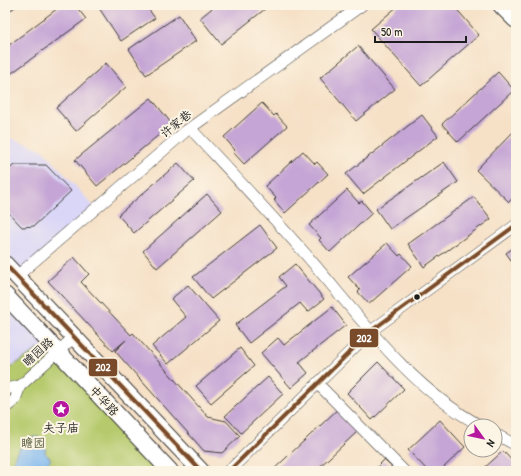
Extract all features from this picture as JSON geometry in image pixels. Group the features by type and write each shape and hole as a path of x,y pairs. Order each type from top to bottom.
{"main road":[{"path":"502,5 516,19"},
{"name":"中华路","path":"5,264 201,471"},
{"name":"中华路","path":"5,295 170,471"}],"street":[{"name":"许家巷","path":"17,276 190,128 362,5"},
{"path":"190,128 301,248 371,331 436,397 469,418"},
{"path":"229,471 371,331 516,225"},
{"name":"瞻园路","path":"5,408 15,400 20,386 74,337"},
{"path":"317,383 404,471"},
{"path":"5,389 20,386"},
{"path":"503,438 516,445"}],"shaded area":[{"path":"5,136 42,149 96,209 17,276 5,264"},
{"path":"5,301 47,343 5,377"}],"green space":[{"name":"夫子庙","path":"39,349 75,366 174,471 5,471 5,371"}],"water":[{"path":"37,437 44,443 45,453 51,459 42,471 18,471 14,461 16,453 30,438"}],"building":[{"path":"5,5 18,5 5,14"},
{"path":"62,5 75,5 86,19 9,75 5,70 5,48"},
{"path":"97,5 145,5 155,18 121,41"},
{"path":"216,5 270,5 221,44 200,18"},
{"path":"399,5 453,5 479,35 421,86 371,29"},
{"path":"179,15 196,41 146,75 129,49"},
{"path":"358,46 395,89 356,121 320,78"},
{"path":"106,63 126,87 76,131 56,108"},
{"path":"498,72 514,90 458,142 442,124"},
{"path":"151,98 172,124 97,186 75,160"},
{"path":"262,103 274,116 276,114 287,126 244,164 233,152 235,150 224,137"},
{"path":"422,115 438,136 363,194 346,174"},
{"path":"516,129 516,194 509,202 476,170"},
{"path":"303,151 315,164 317,162 328,174 285,213 274,200 276,198 265,186"},
{"path":"444,162 458,182 390,229 376,209"},
{"path":"178,163 194,181 134,233 118,215"},
{"path":"14,165 46,165 71,191 34,226 22,227 5,209 5,173"},
{"path":"347,190 359,203 362,201 372,213 330,252 319,240 321,238 309,225"},
{"path":"207,194 222,211 157,268 143,251"},
{"path":"474,197 491,219 424,267 408,244"},
{"path":"260,225 277,248 211,299 193,277"},
{"path":"387,243 399,256 401,254 412,266 369,304 358,292 360,290 348,277"},
{"path":"516,246 516,267 506,253"},
{"path":"74,257 89,274 81,282 131,335 133,333 208,417 226,421 240,436 222,453 204,451 115,351 126,340 113,351 48,281"},
{"path":"295,264 324,299 308,312 300,303 249,343 235,325 286,286 279,277"},
{"path":"188,285 219,321 168,364 152,346 186,317 171,299"},
{"path":"332,307 346,325 299,362 308,373 291,388 261,353 278,338 284,345"},
{"path":"240,348 254,366 211,403 196,386"},
{"path":"378,362 404,389 372,420 347,393"},
{"path":"268,377 283,394 241,433 225,416"},
{"path":"338,409 358,431 315,471 272,471"},
{"path":"440,420 463,445 463,449 440,471 428,471 408,450"},
{"path":"503,451 516,465 516,471 481,471 495,458 503,458"},
{"path":"384,460 396,471 373,471"}],"transit line":[{"name":"202","path":"229,471 371,331 516,225"},
{"name":"202","path":"5,264 201,471"}],"place":[{"name":"夫子庙","path":"61,409"}],"park label":[{"name":"瞻园","path":"33,443"}]}
